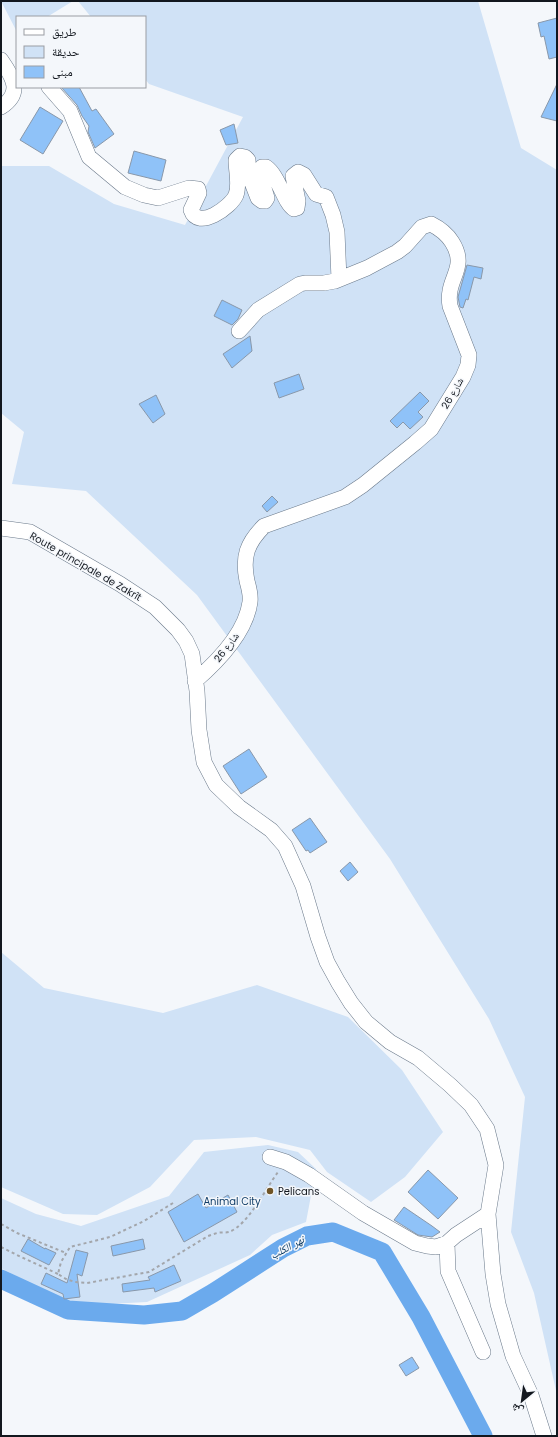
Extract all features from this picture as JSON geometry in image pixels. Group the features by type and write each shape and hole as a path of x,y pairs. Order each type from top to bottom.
{"street":[{"path":"1,107 13,97 14,91 13,80 6,67"},
{"path":"50,88 70,111 89,157 100,167 126,187 144,195 158,198 189,188 198,189 199,193 192,213 202,218 210,217 225,209 236,194 236,160 240,156 245,157 248,160 249,175 258,198 262,201 265,201 267,198 259,172 262,167 266,166 272,172 289,204 294,209 297,208 298,201 293,176 298,172 302,173 316,194 326,197 333,215 337,232 339,279"},
{"name":"شارع 26","path":"195,681 217,661 238,634 250,602 244,560 248,547 259,531 264,526 345,497 380,472 431,429 468,365 469,355 450,306 449,298 451,284 460,261 458,252 451,240 436,226 431,224 422,227 405,246 374,264 339,279 324,283 300,284 258,310 238,331"},
{"name":"Route principale de Zakrît","path":"1,528 30,532 120,584 155,607 170,621 186,641 192,654 199,730 204,762 216,785 271,830 285,846 303,886 327,962 351,1003 366,1022 390,1042 418,1058 471,1105 486,1130 496,1165 488,1214"},
{"path":"270,1157 286,1162 309,1175 363,1213 415,1243 436,1247 447,1243 456,1235 488,1214 493,1274 498,1304 513,1356 531,1395 544,1436"},
{"path":"447,1243 448,1271 483,1352"}],"path":[{"path":"1,1247 75,1282 87,1283 149,1272 208,1236 217,1233 229,1232 239,1225 259,1201 271,1181 286,1162"},
{"path":"58,1274 61,1262 70,1247 110,1237 144,1221 173,1203"},
{"path":"1,1224 18,1233 66,1253"}],"green space":[{"path":"1,1 73,1 49,16 16,16 16,30"},
{"path":"78,1 478,1 521,148 557,170 557,1395 534,1293 511,1232 525,1097 489,1019 390,859 197,595 86,491 12,484 24,432 1,413 1,166 49,166 114,204 185,225 243,117 149,84 146,80 146,16 90,16"},
{"path":"1,952 44,988 163,1013 257,985 348,1017 402,1070 443,1132 405,1177 371,1202 327,1172 310,1150 256,1137 194,1140 150,1187 97,1215 63,1214 1,1187"},
{"name":"Animal City","path":"268,1145 298,1152 316,1169 306,1222 272,1235 250,1255 147,1302 70,1306 1,1268 1,1198 36,1214 81,1226 169,1196 204,1152"}],"building":[{"path":"557,18 557,57 549,59 544,36 541,37 538,23"},
{"path":"557,84 557,121 541,117"},
{"path":"62,88 80,88 92,111 96,109 114,134 95,148 88,132 89,126 77,105"},
{"path":"40,107 63,121 43,154 20,140"},
{"path":"234,124 238,143 226,145 220,130"},
{"path":"134,151 166,160 161,181 128,173"},
{"path":"467,265 483,268 481,279 474,277 468,300 466,299 463,308 460,307 458,297"},
{"path":"222,300 242,310 238,319 232,325 214,316"},
{"path":"250,336 252,351 232,368 223,354"},
{"path":"299,374 304,389 279,398 274,383"},
{"path":"420,392 429,401 418,412 423,417 410,429 403,422 397,428 390,421"},
{"path":"156,395 165,414 153,423 139,404"},
{"path":"272,496 278,502 267,512 262,506"},
{"path":"249,749 267,777 241,794 223,766"},
{"path":"310,818 327,842 310,853 308,850 306,851 292,830"},
{"path":"350,862 358,872 348,881 340,871"},
{"path":"428,1170 458,1198 438,1219 408,1192"},
{"path":"198,1194 206,1208 228,1195 237,1212 184,1242 168,1212"},
{"path":"404,1207 440,1232 432,1237 418,1235 394,1220"},
{"path":"28,1239 45,1249 56,1253 49,1265 21,1251"},
{"path":"143,1239 145,1249 113,1256 111,1246"},
{"path":"76,1250 88,1253 82,1276 77,1274 80,1297 64,1299 63,1294 41,1284 46,1273 67,1283"},
{"path":"174,1265 181,1281 155,1292 154,1288 123,1292 122,1284 150,1280 148,1277"},
{"path":"412,1357 419,1368 406,1376 399,1365"}],"waterway":[{"name":"نهر الكلب","path":"1,1279 68,1310 144,1315 182,1311 283,1248 307,1236 333,1232 382,1252 421,1317 483,1436"}],"place":[{"name":"Pelicans","path":"270,1191"}]}
